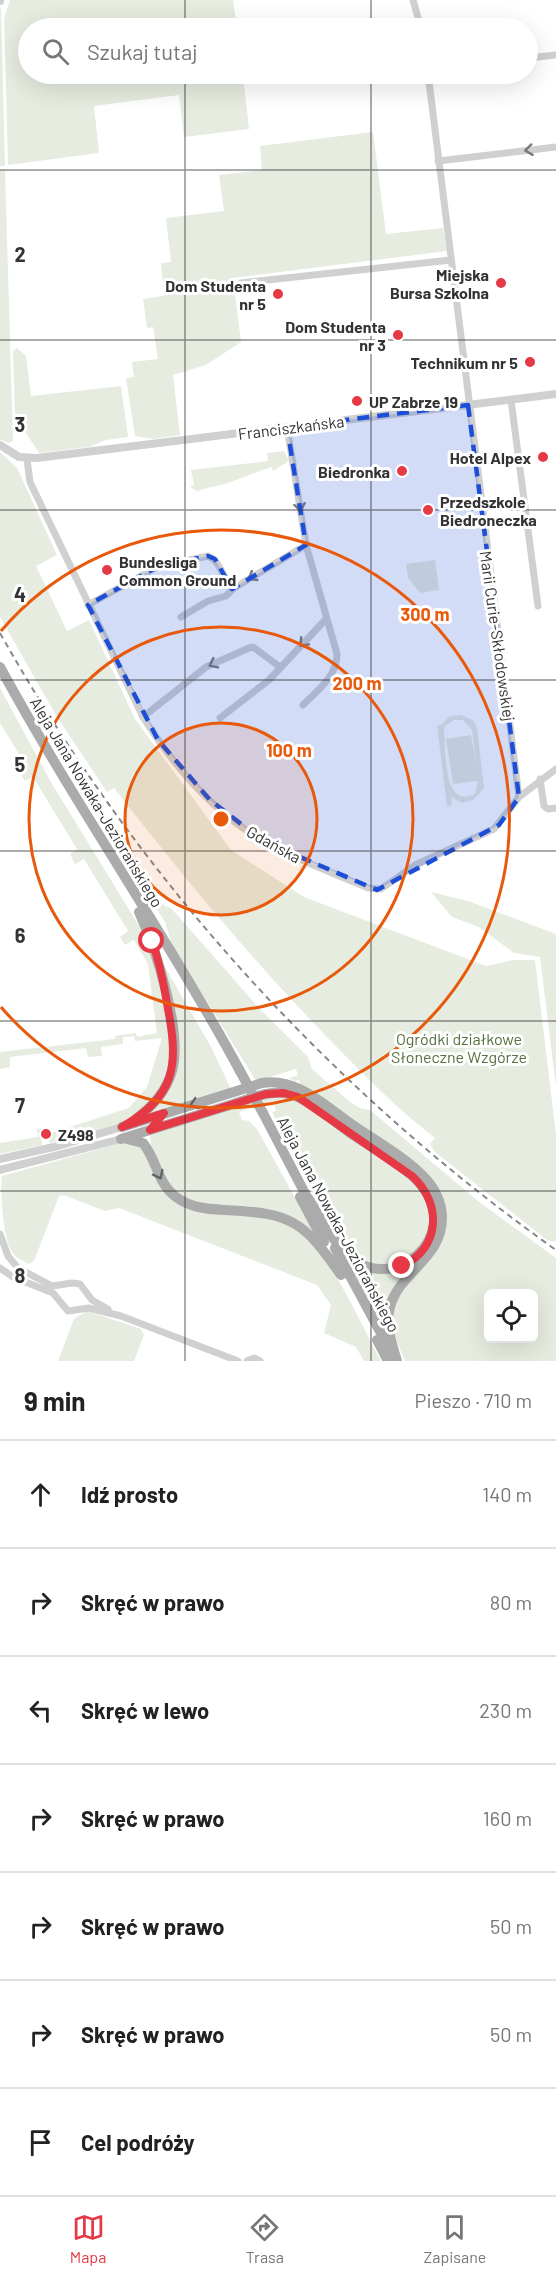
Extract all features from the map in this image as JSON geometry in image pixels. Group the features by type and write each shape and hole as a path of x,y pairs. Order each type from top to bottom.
{"main road":[{"name":"Aleja Jana Nowaka-Jeziorańskiego","path":"0,667 47,750 194,989 236,1072 397,1361"},
{"name":"Aleja Jana Nowaka-Jeziorańskiego","path":"0,680 41,753 236,1072"},
{"path":"122,1127 157,1101 171,1076 174,1060 174,1044 159,962 140,912"},
{"path":"122,1127 262,1083 286,1083 301,1089 425,1178 440,1205 441,1225 433,1250 396,1295 390,1308 389,1333 397,1361"},
{"path":"121,1139 266,1094 292,1095 419,1182 433,1208 431,1235 422,1252 409,1263 393,1269 367,1266 345,1253 308,1198"},
{"path":"148,1149 150,1130 164,1113"},
{"name":"Aleja Jana Nowaka-Jeziorańskiego","path":"259,1114 341,1275 388,1361"},
{"path":"121,1139 137,1140 148,1149 165,1186 184,1202 207,1209 269,1213 289,1219 315,1238 341,1275"}],"street":[{"path":"415,0 418,18"},
{"path":"538,57 556,55"},
{"name":"Marii Curie-Skłodowskiej","path":"429,84 519,797"},
{"path":"438,161 556,147"},
{"path":"241,283 451,260"},
{"name":"Franciszkańska","path":"27,459 556,393"},
{"path":"511,400 538,606"},
{"path":"287,427 306,545 336,648 337,664 324,683 303,705"},
{"path":"0,445 27,459"},
{"name":"Gdańska","path":"27,459 30,482 143,717 165,750 187,776 210,800 246,829 285,852 377,890 413,867 494,829 519,797"},
{"path":"181,617 208,601 226,596 234,588 306,545"},
{"path":"88,605 157,567 208,556 214,559 229,585 234,588"},
{"path":"220,718 256,691 326,618"},
{"path":"143,717 206,667 249,648 253,648 280,667"},
{"path":"519,797 556,769"},
{"path":"540,779 544,806 548,809 556,808"},
{"path":"0,1159 122,1127"},
{"path":"0,1163 42,1154 95,1135"},
{"path":"0,1172 121,1139"},
{"path":"0,1234 8,1256 18,1268 52,1286 76,1283 92,1300 121,1316"},
{"path":"0,1269 59,1299"},
{"path":"66,1285 60,1291 59,1299 62,1306 69,1311 94,1309 121,1316 238,1361"},
{"path":"81,1309 87,1302 87,1293"},
{"path":"247,1361 254,1358 260,1361"}],"highlighted area":[{"path":"468,405 519,797 499,825 377,890 263,841 210,800 158,740 88,605 157,567 208,556 215,559 232,589 306,545 287,427"}],"green space":[{"path":"10,0 233,0 236,18 18,18 18,84 244,84 249,129 184,137 179,95 94,106 99,153 8,165 4,19"},
{"path":"1,6 5,166 0,166"},
{"path":"373,132 386,234 443,228 447,251 233,278 241,342 206,365 173,375 180,435 153,439 135,436 126,378 134,377 132,362 158,359 153,327 147,328 143,299 164,296 161,263 171,262 166,218 224,211 219,175 262,170 260,146"},
{"path":"5,170 13,441 8,443 0,439 0,171"},
{"path":"17,348 26,356 31,396 121,386 128,437 106,440 89,447 39,453 15,416 13,351"},
{"path":"284,451 289,461 273,471 271,467 225,484 199,490 199,492 190,487 194,485 191,470 268,461 267,453"},
{"name":"Ogródki działkowe Słoneczne Wzgórze","path":"0,452 17,468 57,555 36,566 67,631 89,620 135,719 231,850 304,897 486,966 513,960 535,960 556,1135 556,1242 547,1240 435,1152 430,1144 435,1138 380,1090 299,1008 165,853 114,788 107,792 57,717 0,617"},
{"path":"435,560 439,590 420,593 408,578 406,564"},
{"path":"0,688 52,784 149,942 165,998 170,1042 165,1081 157,1097 135,1116 108,1128 50,1143 44,1131 41,1132 42,1145 0,1154 0,1143 38,1137 37,1129 49,1127 51,1133 129,1108 147,1087 162,1038 135,1041 134,1036 123,1037 123,1044 101,1047 102,1056 88,1057 86,1048 10,1057 10,1067 0,1069 0,1052 115,1039 115,1036 136,1033 137,1037 157,1033 148,964 134,940 125,945 120,937 128,931 84,859 75,864 70,854 77,849 33,777 25,781 20,773 27,767 0,723"},
{"path":"461,715 474,721 477,728 484,788 473,800 462,803 451,797 452,805 447,806 437,725 441,725 450,716","holes":["454,720 463,720 472,730 477,767 471,735 446,739 453,784 478,781 475,794 465,797 457,794 448,777 444,732 444,727"]},
{"path":"431,892 471,902 556,934 556,1087 540,957 514,953 479,927 452,917"},
{"path":"150,899 171,908 259,1008 308,1057 312,1069 350,1102 360,1108 370,1110 478,1201 556,1258 556,1361 405,1361 392,1330 394,1304 414,1277 439,1194 301,1086 299,1080 294,1081 289,1078 298,1075 296,1069 256,1081 172,945 165,922"},
{"path":"165,967 211,1047 231,1089 147,1115 173,1077"},
{"path":"294,1089 415,1173 427,1185 435,1200 438,1226 435,1238 426,1252 433,1240 436,1224 434,1206 427,1189 414,1174"},
{"path":"273,1096 297,1100 411,1178 428,1201 429,1230 411,1258 388,1265 375,1266 360,1259 345,1244 316,1200 272,1112 276,1111 273,1101 239,1112 242,1120 249,1121 257,1129 314,1232 296,1219 207,1206 182,1197 167,1184 151,1146 150,1135"},
{"path":"121,1143 138,1143 175,1201 260,1215 292,1226 307,1235 315,1243 335,1274 381,1361 364,1361 356,1347 324,1333 331,1305 317,1285 119,1208 105,1211 64,1195 59,1196 34,1261 29,1264 16,1257 8,1243 4,1224 2,1176"},
{"path":"424,1255 390,1299 386,1311 385,1331 347,1260 364,1269 376,1272 396,1271 413,1265"},
{"path":"87,1311 141,1329 144,1335 134,1361 58,1361 74,1319"}],"railway":[{"path":"0,633 54,723 113,810 176,893 244,972 316,1048 392,1120 472,1187 556,1250"}],"place":[{"name":"Miejska Bursa Szkolna","path":"501,283"},
{"name":"Dom Studenta nr 5","path":"278,294"},
{"name":"Dom Studenta nr 3","path":"398,335"},
{"name":"Technikum nr 5","path":"530,362"},
{"name":"UP Zabrze 19","path":"357,401"},
{"name":"Hotel Alpex","path":"543,457"},
{"name":"Biedronka","path":"402,471"},
{"name":"Przedszkole Biedroneczka","path":"428,510"},
{"name":"Bundesliga Common Ground","path":"107,570"},
{"name":"Z498","path":"46,1134"}],"route":[{"path":"152,941 159,962 172,1028 175,1052 173,1068 157,1101 136,1119 122,1127 164,1113 150,1130 276,1092 298,1097 412,1176 430,1198 434,1217 431,1235 422,1252 402,1266"}]}
